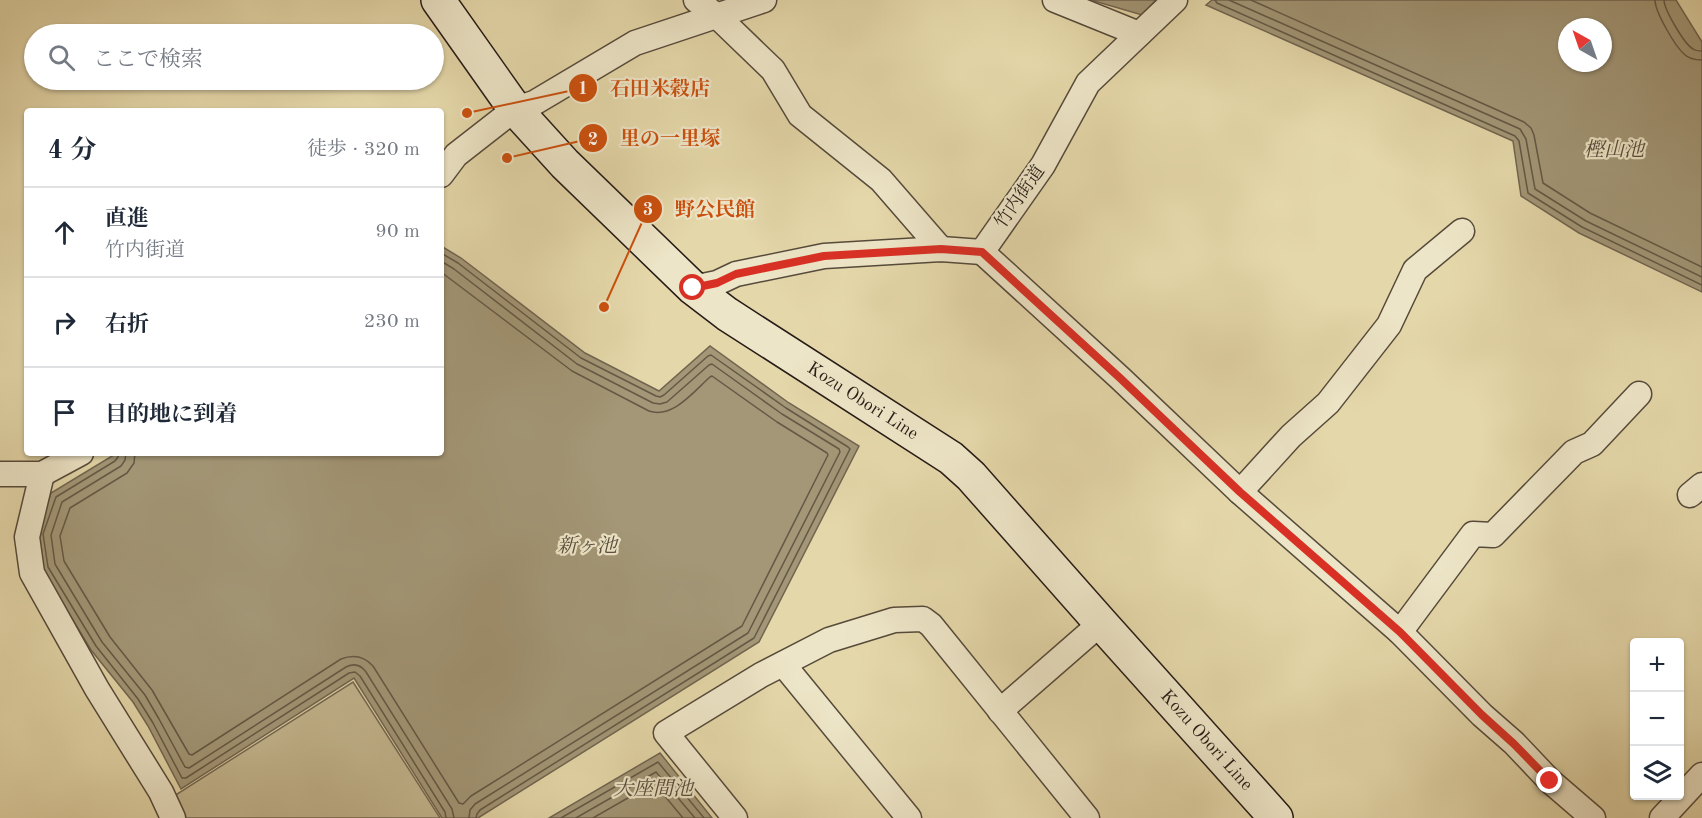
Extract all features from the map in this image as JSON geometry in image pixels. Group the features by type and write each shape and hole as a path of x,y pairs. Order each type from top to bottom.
{"main road":[{"name":"Kozu Obori Line","path":"438,0 515,109 565,164 693,288 727,314 951,458 972,476 1276,818"}],"street":[{"path":"696,0 717,16 773,70 800,115 881,180 941,249"},
{"path":"444,171 456,154 515,109 534,103 635,43 764,0"},
{"path":"1055,0 1138,34"},
{"name":"竹内街道","path":"982,252 1043,165 1088,83 1175,0"},
{"path":"1240,492 1291,436 1328,403 1389,325 1415,270 1462,231"},
{"path":"693,288 717,283 736,274 824,256 941,249 982,252 1240,492 1400,632 1550,781 1593,818"},
{"path":"1400,632 1473,534 1493,535 1574,452 1592,444 1639,394"},
{"path":"0,474 42,474 75,456"},
{"path":"42,474 27,537 32,573 97,689 161,792 173,818"},
{"path":"735,818 666,733 761,675 829,640 894,620 923,619 931,625 1087,818"},
{"path":"1000,711 1101,623"},
{"path":"783,664 909,818"},
{"path":"1662,818 1702,775"}],"shaded area":[{"path":"353,682 440,818 186,818 174,796"}],"water":[{"path":"1091,0 1156,0 1142,15"},
{"name":"樫山池","path":"1212,0 1676,0 1702,42 1702,292 1579,233 1521,196 1513,141 1206,5"},
{"name":"新ヶ池","path":"444,248 461,258 585,353 659,391 710,346 789,403 859,446 759,642 478,818 442,818 354,678 181,789 133,702 91,650 42,569 37,534 51,493 112,456 444,456"},
{"name":"大座間池","path":"660,753 712,818 549,818"}],"place":[{"name":"石田米穀店","path":"467,113"},
{"name":"里の一里塚","path":"507,158"},
{"name":"野公民館","path":"604,307"}],"route":[{"path":"693,288 717,283 736,274 824,256 941,249 982,252 1240,492 1400,632 1550,781"}]}
